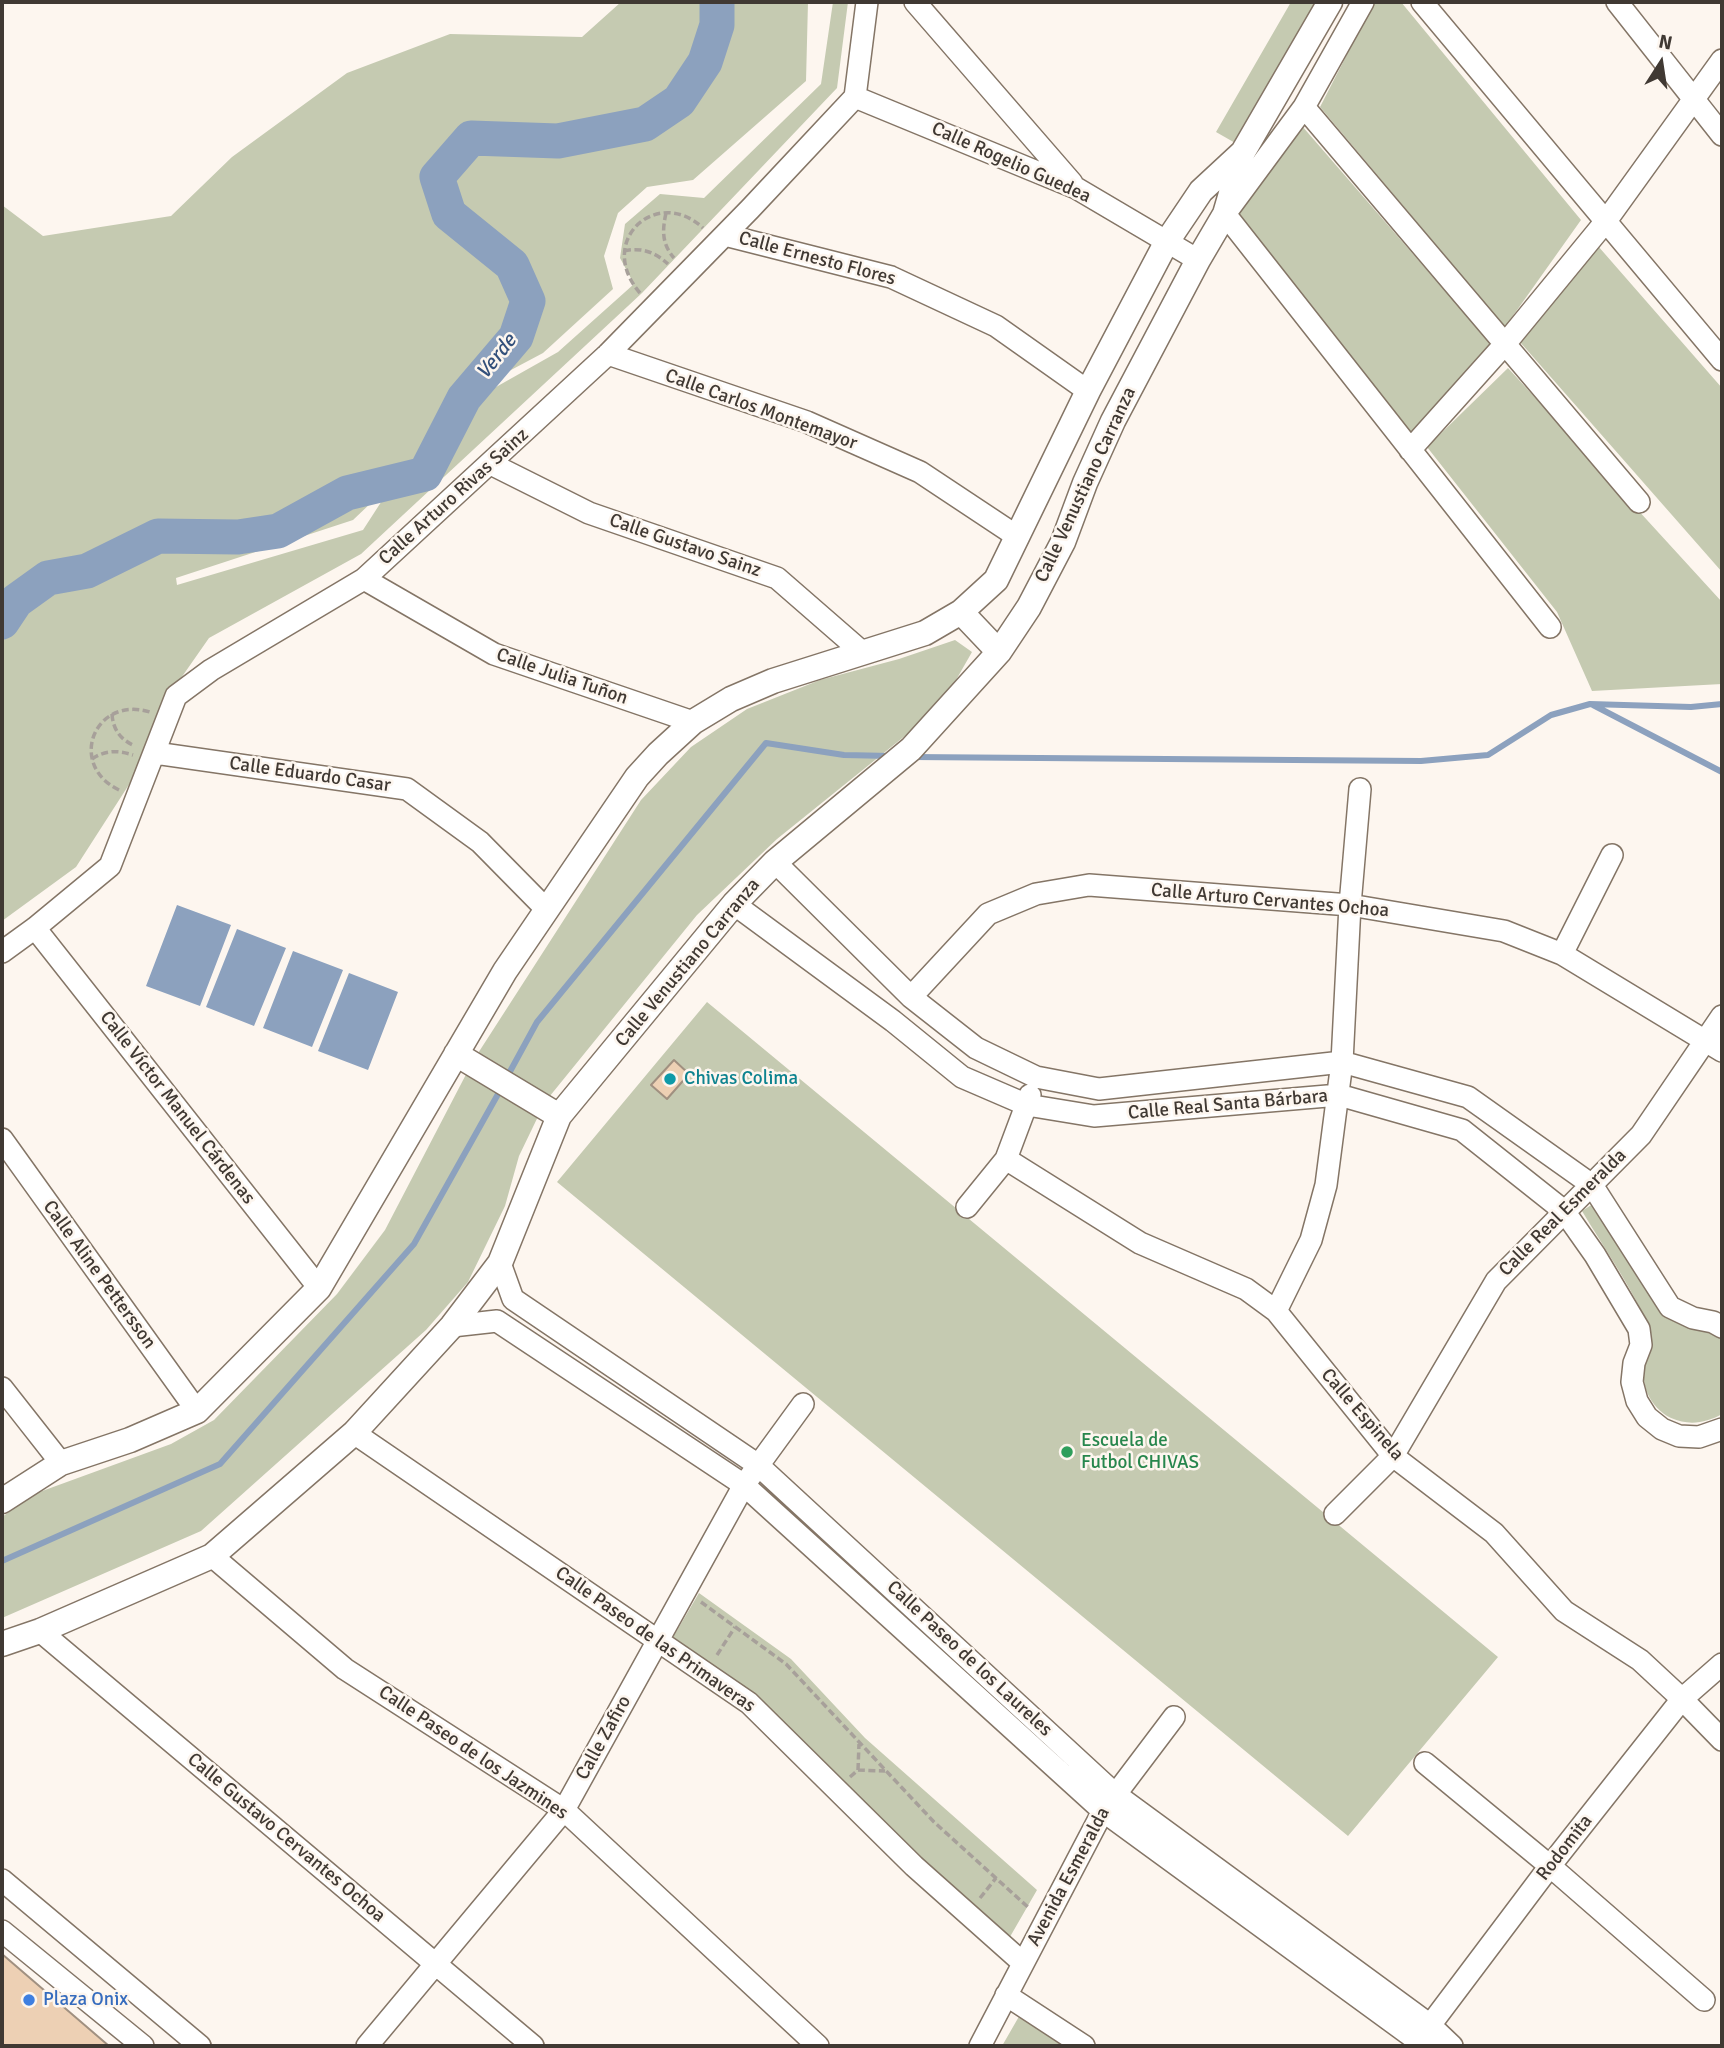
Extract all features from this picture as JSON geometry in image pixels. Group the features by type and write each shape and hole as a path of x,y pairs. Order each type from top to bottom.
{"street":[{"path":"855,97 867,2"},
{"path":"915,2 1076,188"},
{"name":"Calle Venustiano Carranza","path":"2,1644 40,1631 212,1556 354,1433 452,1326 500,1264 559,1116 734,904 775,862 911,749 999,652 1029,607 1063,542 1085,483 1113,421 1225,214 1242,152 1330,2"},
{"path":"1363,2 1304,107 1225,214 1550,627"},
{"path":"1422,2 1722,360"},
{"path":"1617,2 1722,135"},
{"path":"1410,450 1505,344 1606,221 1722,60"},
{"name":"Calle Rogelio Guedea","path":"855,97 1076,188 1198,260"},
{"name":"Calle Arturo Rivas Sainz","path":"2,951 35,928 110,866 142,752 176,696 211,670 364,579 608,354 855,97"},
{"path":"1304,107 1639,502"},
{"name":"Calle Venustiano Carranza","path":"2,1501 61,1463 130,1440 197,1411 319,1288 506,971 637,777 658,754 693,722 731,699 773,681 925,633 961,612 996,580 1088,391 1166,243 1201,191 1242,152"},
{"name":"Calle Ernesto Flores","path":"725,235 891,277 996,326 1088,391"},
{"name":"Calle Carlos Montemayor","path":"608,354 807,422 920,472 1018,537"},
{"name":"Calle Gustavo Sainz","path":"491,464 589,513 777,578 862,652"},
{"name":"Calle Julia Tuñon","path":"364,579 494,654 693,722"},
{"path":"961,612 999,652"},
{"name":"Calle Eduardo Casar","path":"142,752 407,789 480,842 547,910"},
{"path":"1276,1311 1311,1240 1326,1185 1342,1062 1350,905 1360,789"},
{"path":"1562,954 1612,855"},
{"name":"Calle Real Santa Bárbara","path":"775,862 911,997 976,1048 1036,1077 1099,1089 1342,1062 1468,1097 1592,1185 1670,1307 1722,1327"},
{"name":"Calle Arturo Cervantes Ochoa","path":"911,997 988,914 1036,894 1089,885 1350,905 1504,931 1562,954 1715,1046"},
{"name":"Calle Real Santa Bárbara","path":"734,904 893,1021 961,1077 1027,1105 1094,1116 1339,1096 1462,1130 1564,1211 1595,1255 1639,1329 1641,1345 1633,1363 1632,1382 1637,1401 1647,1417 1662,1429 1679,1436 1699,1437 1722,1429"},
{"name":"Calle Víctor Manuel Cárdenas","path":"35,928 319,1288"},
{"name":"Calle Real Esmeralda","path":"1335,1514 1393,1456 1496,1281 1641,1135 1715,1046 1722,1016"},
{"path":"456,1054 559,1116"},
{"path":"967,1207 1006,1159 1036,1077"},
{"name":"Calle Aline Pettersson","path":"2,1139 197,1411"},
{"name":"Calle Espinela","path":"1006,1159 1140,1243 1246,1289 1276,1311 1393,1456 1494,1533 1564,1611 1640,1660 1722,1740"},
{"name":"Calle Paseo de los Laureles","path":"500,1264 513,1299 758,1465 1109,1803"},
{"name":"Calle Paseo de los Laureles","path":"452,1326 497,1321 744,1485 1109,1803 1424,2037 1452,2046"},
{"path":"2,1388 61,1463"},
{"name":"Calle Zafiro","path":"367,2046 564,1810 744,1485 803,1404"},
{"name":"Calle Paseo de las Primaveras","path":"354,1433 749,1703 914,1866 1023,1963"},
{"name":"Calle Paseo de los Jazmines","path":"212,1556 345,1669 564,1810 818,2046"},
{"name":"Calle Gustavo Cervantes Ochoa","path":"40,1631 533,2046"},
{"name":"Rodomita","path":"1424,2037 1550,1866 1682,1699 1722,1664"},
{"name":"Avenida Esmeralda","path":"980,2046 1109,1803 1174,1717"},
{"path":"1425,1763 1550,1866 1704,2000"},
{"path":"2,1880 200,2046"},
{"path":"2,1931 143,2046"},
{"path":"1006,1995 1084,2046"}],"path":[{"path":"640,293 630,282 624,268 626,241 633,229 644,219 666,213 689,218 703,228"},
{"path":"666,213 663,237 674,258"},
{"path":"624,251 642,250 668,264"},
{"path":"120,790 109,785 99,775 92,759 93,735 111,714 125,709 152,713"},
{"path":"111,714 118,735 142,752"},
{"path":"92,759 100,753 112,751 142,752"},
{"path":"685,1590 786,1664 934,1822 1044,1923"},
{"path":"717,1655 736,1627"},
{"path":"858,1770 859,1742"},
{"path":"846,1780 858,1770 887,1771"},
{"path":"976,1902 996,1878"}],"green space":[{"path":"621,2 808,2 806,81 693,180 647,187 618,213 604,256 613,289 543,353 447,404 413,463 353,520 176,578 177,585 363,530 385,496 428,481 473,400 558,352 634,284 620,258 625,224 660,194 704,198 821,84 833,2 848,2 837,88 642,293 361,554 209,638 165,701 130,783 76,867 2,921 2,205 43,236 171,216 232,157 347,73 450,34 582,37"},
{"path":"1291,2 1320,2 1237,144 1216,132"},
{"path":"1374,2 1401,2 1581,220 1505,327 1320,107"},
{"path":"1302,126 1491,344 1413,436 1239,214"},
{"path":"1598,246 1722,388 1722,572 1520,342"},
{"path":"1508,368 1722,602 1722,684 1592,691 1557,612 1427,447"},
{"path":"955,640 972,652 956,680 916,727 777,839 697,915 545,1102 519,1156 505,1206 468,1282 426,1330 201,1531 2,1618 2,1517 34,1494 171,1444 214,1420 337,1294 385,1230 473,1061 641,800 691,747 747,709 820,680 899,659"},
{"name":"Escuela de Futbol CHIVAS","path":"707,1002 1498,1657 1348,1836 557,1182"},
{"path":"1596,1202 1663,1311 1722,1336 1722,1414 1710,1420 1684,1422 1664,1414 1652,1401 1645,1385 1644,1368 1652,1341 1645,1318 1631,1291 1582,1211"},
{"path":"699,1593 791,1659 865,1738 1037,1890 1007,1942 672,1639"},
{"path":"1021,2013 1071,2046 1002,2046"}],"water":[{"path":"177,905 231,925 200,1006 146,986"},
{"path":"237,929 286,948 254,1026 206,1007"},
{"path":"293,951 343,970 312,1047 263,1028"},
{"path":"349,973 398,992 368,1070 318,1051"}],"building":[{"name":"Chivas Colima","path":"674,1060 689,1074 667,1099 651,1085"},
{"name":"Plaza Onix","path":"2,1954 109,2046 2,2046"}],"waterway":[{"name":"Verde","path":"2,622 16,601 48,578 87,571 158,536 238,537 278,531 347,493 425,474 464,398 516,337 528,301 512,265 449,214 437,177 471,138 558,141 645,124 679,101 705,62 717,25 717,2"},
{"path":"912,757 1421,761 1488,755 1551,715 1590,704 1691,707 1722,704"},
{"path":"1593,705 1722,772"},
{"path":"507,1077 537,1022 766,743 844,755 891,756"},
{"path":"2,1561 220,1464 414,1244 502,1087"}],"place":[{"name":"Chivas Colima","path":"670,1079"},
{"name":"Escuela de Futbol CHIVAS","path":"1067,1452"},
{"name":"Plaza Onix","path":"29,2000"}]}
